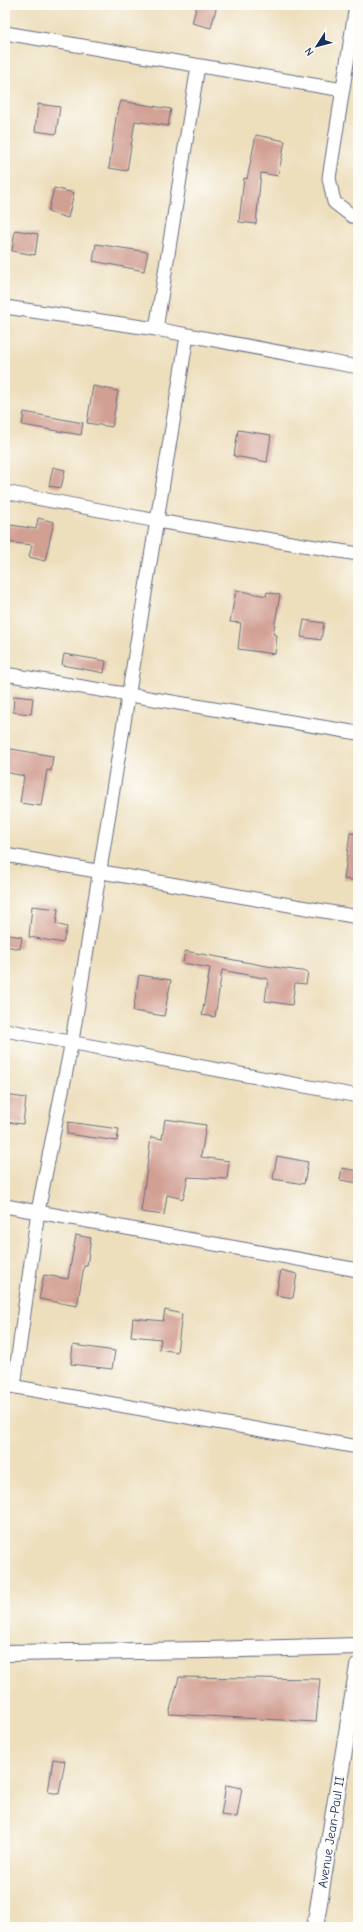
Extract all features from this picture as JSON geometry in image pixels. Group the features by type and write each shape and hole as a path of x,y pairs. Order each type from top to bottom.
{"street":[{"path":"356,5 329,178 334,202 352,216 358,217"},
{"path":"5,34 342,90"},
{"path":"156,329 198,66"},
{"path":"5,307 156,329 186,336 358,367"},
{"path":"186,336 72,1042 38,1211 10,1385 358,1447"},
{"path":"5,492 157,521 358,554"},
{"path":"5,674 358,733"},
{"path":"5,855 100,873 358,917"},
{"path":"5,1030 358,1096"},
{"path":"5,1206 358,1270"},
{"path":"5,1653 358,1646"},
{"name":"Avenue Jean-Paul II","path":"315,1927 358,1666"}],"building":[{"path":"197,5 217,5 211,28 192,23"},
{"path":"121,101 171,109 168,126 135,121 127,171 109,168 116,118"},
{"path":"38,104 60,107 56,134 35,131"},
{"path":"256,135 285,141 278,176 261,173 256,224 239,222 244,178 247,179"},
{"path":"54,188 74,193 68,218 48,212"},
{"path":"15,230 38,234 35,255 12,251"},
{"path":"96,244 148,252 144,271 93,261"},
{"path":"93,386 118,391 112,427 87,423"},
{"path":"24,412 83,423 81,435 22,425"},
{"path":"238,430 271,435 267,462 234,456"},
{"path":"53,467 65,470 61,488 49,486"},
{"path":"38,518 54,522 45,561 29,557 32,545 5,542 5,524 36,529"},
{"path":"236,590 266,596 267,592 280,595 273,634 277,635 275,654 238,649 241,623 230,622"},
{"path":"304,620 324,623 321,640 301,637"},
{"path":"64,654 106,661 104,673 62,665"},
{"path":"14,696 33,698 31,714 13,712"},
{"path":"5,748 53,756 51,771 47,770 41,806 20,803 24,776 5,772"},
{"path":"350,833 358,834 358,881 344,879"},
{"path":"32,906 58,909 56,924 67,927 63,943 29,937"},
{"path":"5,934 22,937 20,949 5,946"},
{"path":"185,951 308,972 306,984 295,983 292,1005 265,1001 268,979 222,970 215,1017 202,1015 210,968 183,963"},
{"path":"139,975 171,980 164,1016 133,1011"},
{"path":"5,1095 26,1098 23,1124 5,1122"},
{"path":"165,1119 206,1125 201,1157 229,1161 227,1179 188,1177 183,1199 167,1195 164,1215 141,1212 151,1137 162,1139"},
{"path":"68,1122 119,1129 117,1141 67,1134"},
{"path":"277,1156 308,1162 304,1184 273,1179"},
{"path":"342,1168 358,1171 358,1183 340,1180"},
{"path":"76,1235 91,1238 87,1266 84,1266 77,1306 39,1299 44,1275 68,1279"},
{"path":"281,1270 297,1274 293,1298 276,1295"},
{"path":"165,1310 182,1314 177,1352 159,1349 161,1339 131,1336 133,1318 163,1321"},
{"path":"73,1345 115,1351 112,1369 71,1364"},
{"path":"179,1677 320,1679 316,1722 169,1714"},
{"path":"53,1759 65,1761 59,1794 48,1792"},
{"path":"226,1785 242,1788 237,1817 221,1815"}]}
